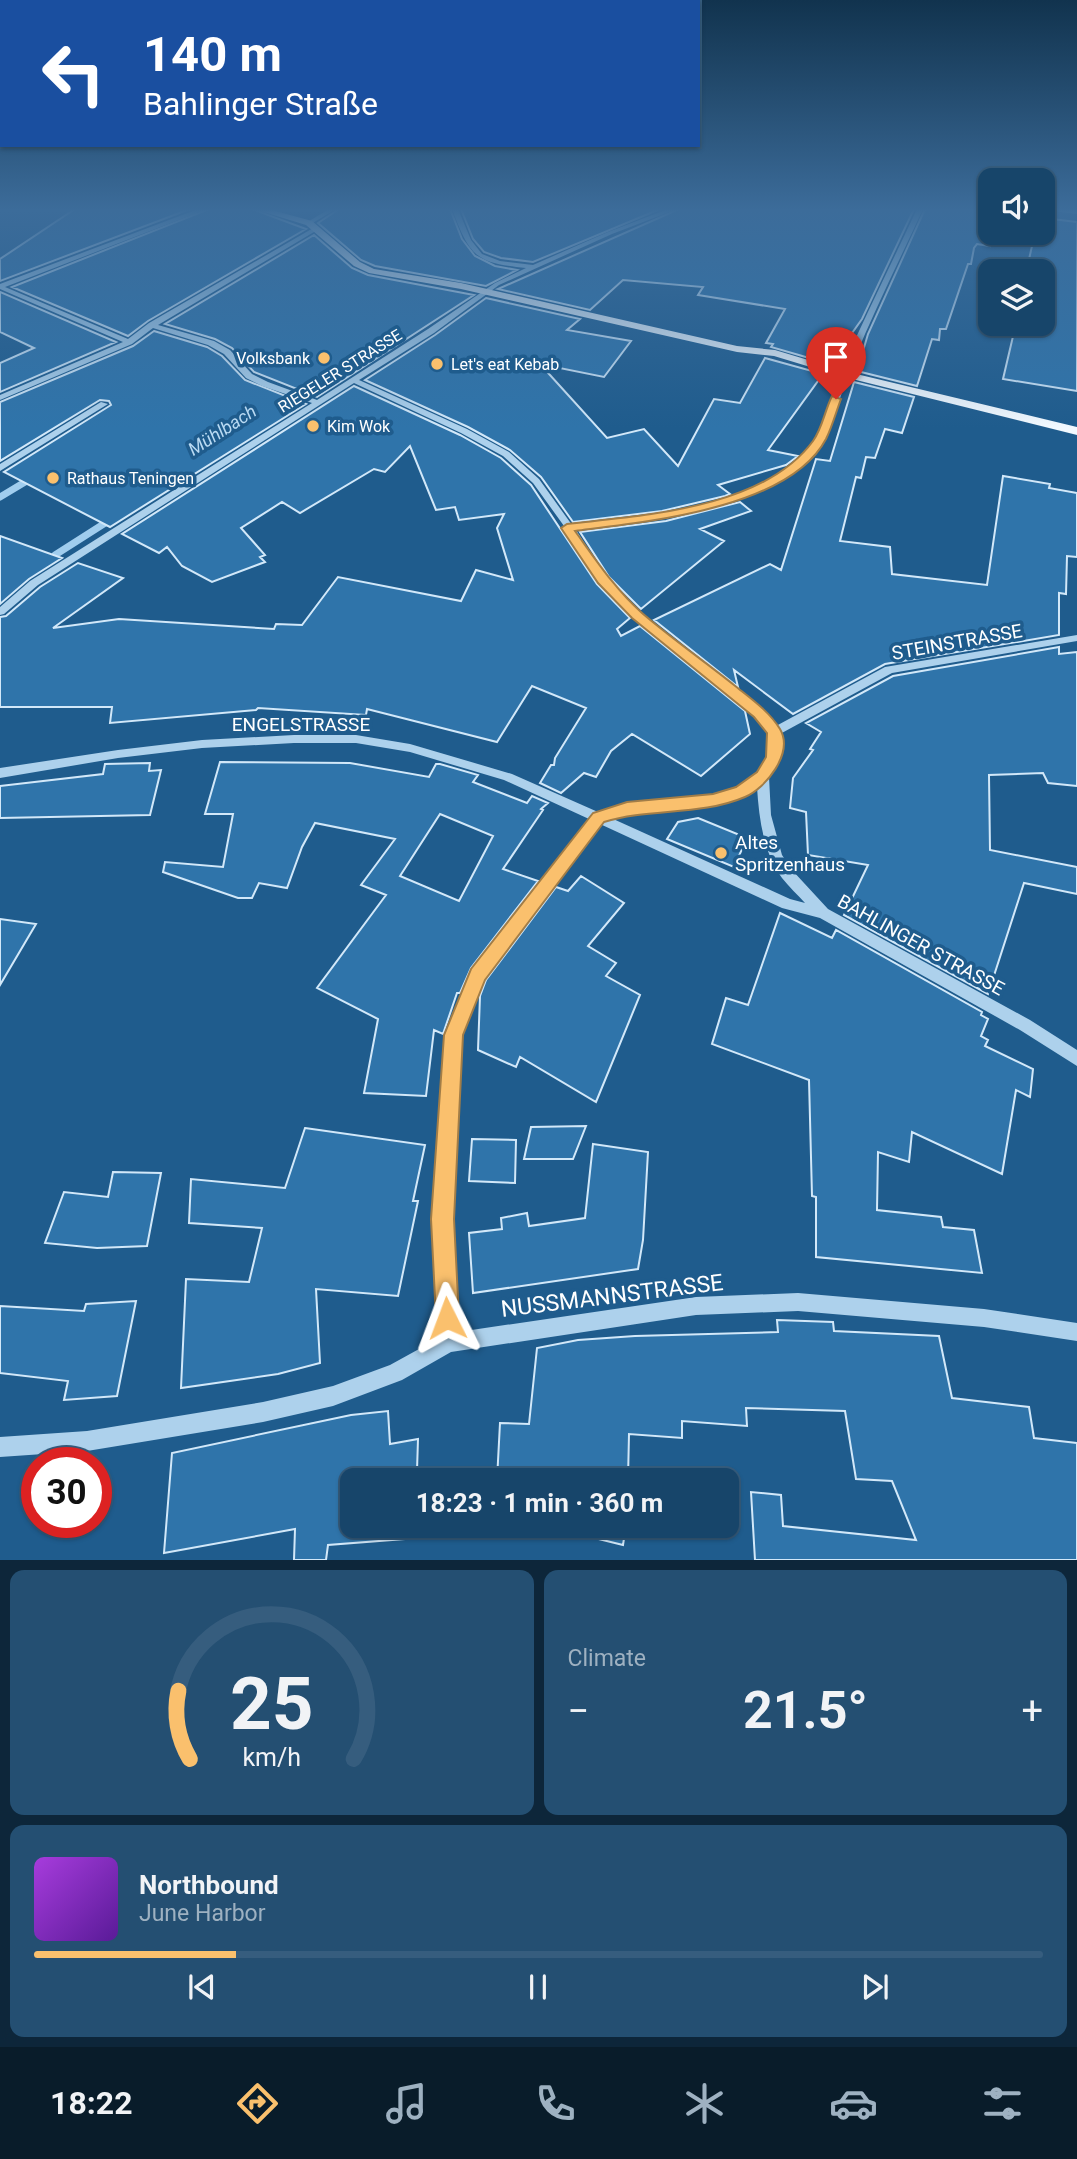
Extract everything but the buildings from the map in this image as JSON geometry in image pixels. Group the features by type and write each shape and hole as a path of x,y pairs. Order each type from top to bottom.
{"main road":[{"path":"430,282 737,349 764,359 806,364 1077,431"}],"street":[{"path":"0,398 129,342 222,282"},
{"name":"RIEGELER STRASSE","path":"0,612 34,583 174,496 485,292 505,282"},
{"path":"567,528 662,516 726,500 776,480 803,460 820,440 844,374 886,282"},
{"path":"0,287 129,342"},
{"path":"152,325 216,345 227,352 249,376 316,402"},
{"path":"353,380 464,431 506,454 536,481 555,505 567,528 603,580 637,615 741,696 775,732"},
{"path":"0,468 104,404"},
{"name":"STEINSTRASSE","path":"775,732 889,670 1077,638"},
{"name":"BAHLINGER STRASSE","path":"775,732 774,758 763,777 765,815 776,856 788,874 823,913 1025,1025 1077,1059"},
{"name":"ENGELSTRASSE","path":"0,773 202,744 356,739 410,747 508,777 787,904 823,913"},
{"path":"449,1343 443,1219 453,1035 478,975 598,817 627,808 713,800 741,792 763,777"},
{"name":"NUSSMANNSTRASSE","path":"0,1447 87,1441 263,1412 321,1399 395,1373 449,1343 696,1306 798,1302 984,1318 1077,1332"}],"waterway":[{"path":"0,497 25,482"},
{"name":"Mühlbach","path":"55,555 113,518"}],"place":[{"name":"Volksbank","path":"324,358"},
{"name":"Let's eat Kebab","path":"437,364"},
{"name":"Kim Wok","path":"313,426"},
{"name":"Rathaus Teningen","path":"53,478"},
{"name":"Altes Spritzenhaus","path":"721,853"}],"route":[{"path":"447,1318 443,1219 453,1035 478,975 598,817 627,808 713,800 741,792 763,777 774,758 775,732 759,713 637,615 603,580 567,528 662,516 726,500 776,480 803,460 820,440 836,399"}]}
